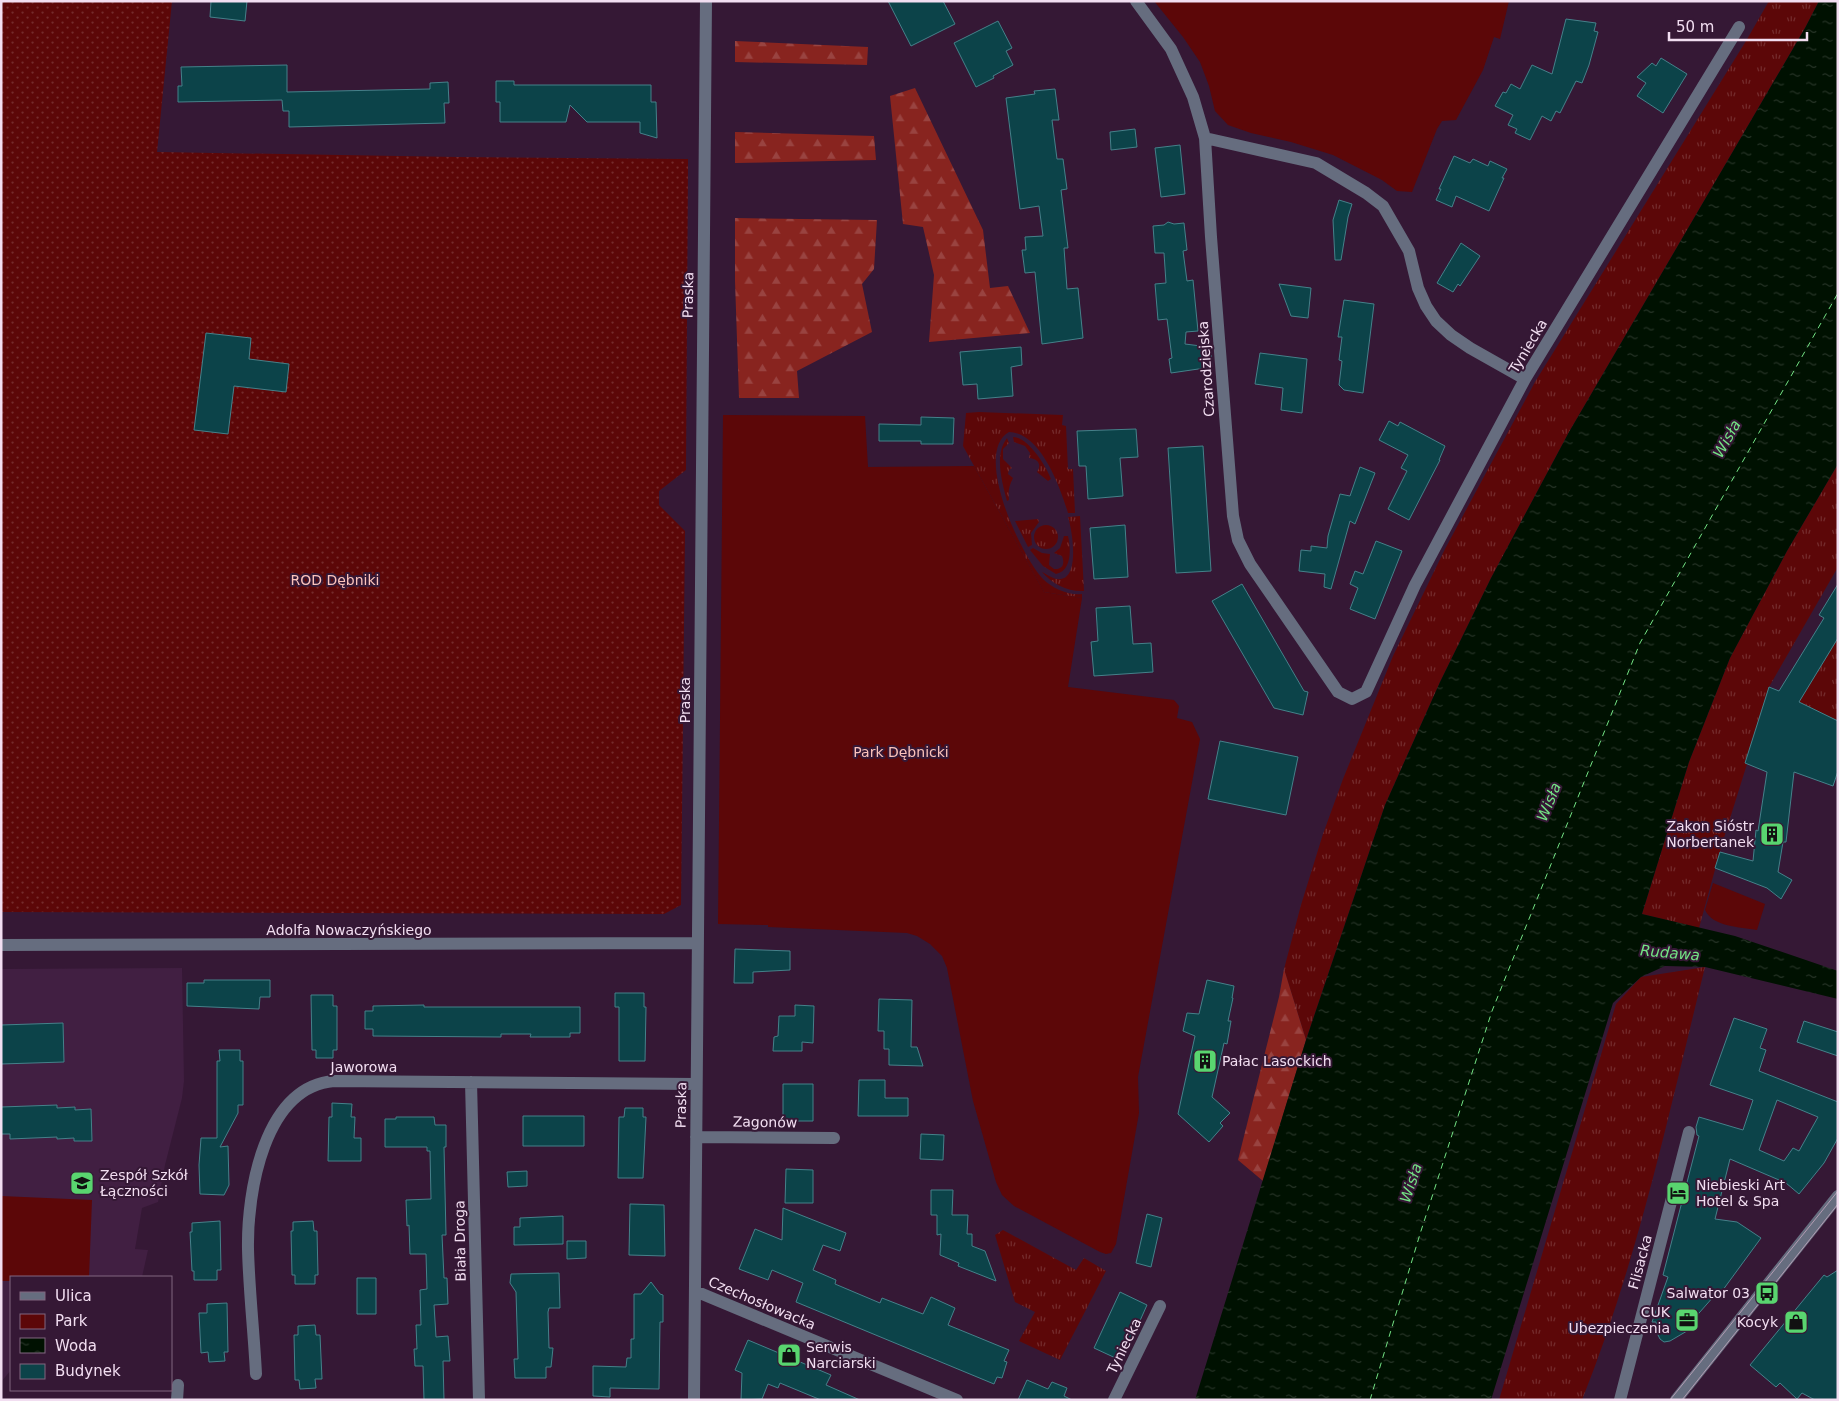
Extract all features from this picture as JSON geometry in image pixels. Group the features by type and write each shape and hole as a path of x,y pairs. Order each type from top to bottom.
{"street":[{"name":"Praska","path":"694,1400 706,1"},
{"name":"Czarodziejska","path":"1136,1 1170,49 1193,97 1205,138 1233,516 1238,540 1250,564 1338,692 1352,699 1366,692"},
{"name":"Tyniecka","path":"1366,692 1415,585 1525,379 1739,27"},
{"path":"1205,138 1316,163 1366,193 1383,206 1410,251 1418,288 1426,306 1436,321 1451,335 1470,348 1525,379"},
{"name":"Adolfa Nowaczyńskiego","path":"1,945 698,942"},
{"name":"Jaworowa","path":"256,1374 248,1248 254,1186 259,1163 271,1129 287,1104 302,1091 326,1082 696,1084"},
{"name":"Biała Droga","path":"471,1082 479,1400"},
{"name":"Flisacka","path":"1620,1400 1689,1132"},
{"name":"Zagonów","path":"696,1137 834,1138"},
{"path":"1676,1400 1836,1201"},
{"name":"Czechosłowacka","path":"695,1291 957,1400"},
{"name":"Tyniecka","path":"1114,1400 1160,1306"},
{"path":"177,1400 178,1385"}],"shaded area":[{"name":"Zespół Szkół Łączności","path":"182,968 184,1081 182,1098 158,1202 142,1208 135,1249 148,1250 142,1276 10,1276 10,1371 1,1382 1,969"}],"green space":[{"name":"ROD Dębniki","path":"1,1 172,1 157,152 688,159 686,470 659,491 659,505 685,531 681,905 664,914 1,912"},
{"path":"1154,1 1509,1 1500,39 1494,37 1483,70 1456,120 1442,121 1437,129 1412,192 1397,191 1382,180 1333,155 1228,125 1215,111 1209,86 1200,62"},
{"path":"1769,1 1819,1 1569,432 1491,578 1440,682 1385,805 1306,1040 1284,969 1323,834 1343,779 1393,656 1445,549 1535,382"},
{"path":"735,41 868,47 867,65 735,62"},
{"path":"915,88 983,230 990,288 1008,286 1030,333 929,342 934,275 923,227 903,224 890,96"},
{"path":"735,132 874,136 876,160 735,163"},
{"path":"735,218 877,220 874,269 862,284 872,332 797,371 799,398 739,398"},
{"path":"966,413 1063,415 1062,425 1066,426 1068,469 1073,469 1075,513 1068,513 1054,476 1040,451 1031,441 1020,435 1009,432 999,443 996,461 998,482 1013,528 1034,567 1043,579 1051,585 1066,593 1082,594 1082,598 1044,592 963,446"},
{"name":"Park Dębnicki","path":"723,415 865,416 868,467 974,466 1044,592 1082,598 1068,687 1174,700 1179,706 1177,718 1192,722 1200,739 1138,1077 1139,1113 1116,1244 1111,1253 1100,1252 1014,1206 1002,1195 996,1182 973,1101 947,968 942,956 930,944 917,936 907,933 718,924"},
{"path":"1013,437 1019,438 1030,447 1041,460 1051,479 1048,481 1037,472 1038,462 1035,459 1029,458 1030,453 1025,446 1014,442"},
{"path":"1007,438 1009,443 1003,449 1003,459 1012,468 1008,474 1013,478 1009,489 1009,500 1007,501 1001,477 1000,460 1003,445"},
{"path":"1838,464 1838,567 1769,687 1745,763 1747,764 1722,844 1699,928 1642,914 1689,762 1730,658 1787,551"},
{"path":"1080,516 1084,591 1072,590 1061,586 1042,572 1056,579 1067,576 1073,561 1073,541 1068,517"},
{"path":"1038,519 1039,522 1031,533 1032,545 1028,547 1015,521"},
{"path":"1046,525 1055,528 1058,537 1055,546 1046,549 1037,546 1034,537 1037,528"},
{"path":"1064,536 1068,536 1070,547 1068,564 1061,572 1056,574 1043,566 1030,550 1033,548 1042,553 1050,554 1049,565 1054,569 1059,568 1063,563 1062,556 1054,553 1060,548"},
{"path":"1838,638 1838,718 1836,720 1799,702"},
{"path":"1713,883 1765,904 1757,930 1720,923 1709,916 1705,910"},
{"path":"1705,967 1636,1240 1620,1294 1582,1400 1499,1400 1616,1004 1641,977"},
{"path":"1284,969 1306,1040 1263,1181 1238,1160 1279,997"},
{"path":"1,1196 92,1200 89,1276 10,1276 10,1281 1,1281"},
{"path":"1003,1230 1076,1270 1084,1258 1106,1271 1060,1360 1019,1341 1035,1312 1015,1302 995,1235"}],"water":[{"path":"1819,1 1838,1 1838,464 1787,551 1730,658 1689,762 1642,914 1735,936 1838,971 1838,999 1705,967 1665,966 1641,977 1613,1003 1491,1400 1195,1400 1306,1040 1385,805 1440,682 1491,578 1569,432"}],"building":[{"path":"211,1 247,1 245,21 210,17"},
{"path":"888,1 943,1 955,24 911,46"},
{"path":"1566,19 1596,23 1594,31 1598,32 1589,65 1582,83 1576,81 1560,113 1556,111 1551,121 1542,116 1530,140 1515,133 1517,129 1508,125 1513,115 1495,106 1503,92 1506,93 1511,84 1520,89 1532,65 1552,74"},
{"path":"998,21 1012,48 1006,51 1013,65 976,87 954,43"},
{"path":"1661,58 1687,74 1663,113 1637,96 1646,83 1637,77 1652,63 1656,66"},
{"path":"287,65 287,92 430,89 430,83 448,82 449,103 444,103 445,123 289,127 289,111 283,111 282,100 178,102 178,86 182,86 181,67"},
{"path":"496,81 514,81 514,85 651,85 651,102 656,102 657,138 640,133 640,122 587,122 570,105 566,122 500,122 500,102 496,102"},
{"path":"1055,89 1059,120 1052,120 1057,159 1063,159 1067,189 1061,190 1068,248 1064,248 1067,289 1078,288 1083,338 1042,344 1035,272 1025,273 1022,250 1026,250 1025,237 1043,236 1039,206 1020,209 1006,98 1035,94 1034,91"},
{"path":"1135,129 1137,147 1111,150 1110,132"},
{"path":"1180,145 1185,194 1161,197 1155,148"},
{"path":"1454,156 1470,163 1473,159 1488,166 1490,161 1507,169 1489,211 1456,196 1452,207 1436,200"},
{"path":"1339,200 1352,204 1341,260 1335,260 1333,220"},
{"path":"1168,222 1174,224 1184,223 1187,250 1183,251 1187,281 1193,280 1198,331 1186,332 1185,344 1201,346 1202,356 1211,355 1212,367 1171,373 1169,359 1172,358 1167,319 1158,320 1155,284 1166,283 1164,253 1155,253 1153,226 1164,225"},
{"path":"1461,243 1480,256 1460,286 1458,284 1453,292 1437,283"},
{"path":"1279,284 1311,288 1308,318 1291,316"},
{"path":"1344,300 1374,304 1363,393 1344,390 1339,385 1342,361 1339,360 1342,337 1338,337"},
{"path":"206,333 251,338 249,359 289,364 286,392 234,386 228,434 194,430"},
{"path":"1021,347 1022,365 1011,367 1013,396 978,399 977,384 963,385 960,352"},
{"path":"1260,353 1307,359 1302,413 1281,410 1283,388 1255,384"},
{"path":"921,417 954,418 953,444 921,444 921,441 879,441 879,424 921,425"},
{"path":"1389,421 1398,426 1400,422 1445,446 1440,460 1409,520 1388,509 1407,471 1401,468 1408,455 1379,440"},
{"path":"1136,429 1138,457 1120,458 1123,496 1088,499 1086,466 1079,466 1077,431"},
{"path":"1203,446 1211,571 1176,573 1168,448"},
{"path":"1360,467 1375,473 1355,524 1350,521 1331,589 1324,587 1325,574 1299,571 1301,550 1311,551 1311,546 1327,548 1328,536 1340,494 1350,496"},
{"path":"1125,525 1128,577 1094,579 1090,528"},
{"path":"1376,541 1402,551 1375,619 1350,609 1358,588 1350,584 1355,571 1363,574"},
{"path":"1242,584 1304,691 1308,692 1303,715 1274,708 1212,601"},
{"path":"1838,584 1838,638 1799,702 1838,721 1838,771 1833,786 1794,772 1786,842 1783,842 1778,872 1792,880 1781,899 1767,888 1715,868 1720,852 1753,861 1756,830 1758,831 1767,772 1745,763 1769,687 1779,691 1824,618 1819,615"},
{"path":"1130,606 1133,644 1151,643 1153,672 1094,676 1091,642 1098,641 1096,608"},
{"path":"1220,741 1298,757 1286,815 1208,799"},
{"path":"735,949 790,951 790,970 753,972 753,983 734,983"},
{"path":"204,980 270,980 270,997 260,997 259,1009 187,1006 187,983 204,983"},
{"name":"Pałac Lasockich","path":"1207,980 1234,986 1228,1021 1231,1021 1227,1044 1224,1043 1212,1097 1230,1113 1220,1123 1223,1126 1209,1142 1178,1114 1195,1036 1183,1031 1187,1013 1199,1014"},
{"path":"615,993 644,993 644,1007 646,1007 645,1061 619,1061 619,1007 615,1007"},
{"path":"311,995 333,995 333,1006 337,1006 337,1050 333,1050 333,1058 316,1058 316,1050 312,1050"},
{"path":"879,999 912,1000 911,1047 917,1047 923,1066 889,1065 889,1049 884,1049 884,1031 878,1031"},
{"path":"424,1005 424,1007 580,1007 580,1033 570,1033 570,1037 530,1037 531,1034 501,1034 501,1037 373,1036 373,1029 365,1029 365,1011 373,1011 373,1006"},
{"path":"795,1005 814,1006 813,1043 802,1042 802,1051 773,1051 774,1037 778,1036 779,1016 795,1016"},
{"path":"1734,1018 1767,1029 1760,1048 1766,1050 1759,1071 1838,1102 1838,1138 1824,1163 1799,1194 1786,1183 1730,1159 1715,1219 1737,1222 1761,1238 1717,1298 1714,1296 1685,1329 1687,1331 1670,1341 1664,1342 1658,1335 1656,1322 1652,1322 1668,1277 1663,1275 1699,1136 1697,1135 1696,1127 1699,1117 1743,1130 1753,1100 1710,1085","holes":["1777,1100 1818,1117 1799,1151 1793,1148 1784,1161 1759,1150"]},
{"path":"1804,1021 1838,1032 1838,1056 1797,1042"},
{"path":"63,1023 64,1062 1,1064 1,1025"},
{"path":"219,1050 240,1050 240,1061 243,1061 243,1105 238,1105 238,1113 220,1147 228,1146 229,1185 224,1195 200,1194 199,1165 201,1138 217,1138 217,1061 220,1061"},
{"path":"859,1080 885,1080 885,1098 908,1098 908,1116 858,1116"},
{"path":"783,1084 813,1084 813,1121 783,1121"},
{"path":"332,1103 352,1104 351,1117 355,1117 354,1138 361,1138 361,1161 328,1161 329,1117 332,1117"},
{"path":"57,1105 57,1108 75,1107 75,1110 91,1109 92,1141 74,1141 74,1138 57,1139 57,1137 10,1139 10,1134 1,1134 1,1107"},
{"path":"625,1108 643,1108 643,1117 646,1117 643,1178 618,1178 619,1117 624,1117"},
{"path":"523,1116 584,1116 584,1146 523,1146"},
{"path":"396,1117 434,1117 435,1125 446,1125 446,1147 444,1147 446,1235 442,1235 444,1278 447,1278 448,1304 434,1305 436,1337 448,1336 450,1361 443,1361 444,1400 424,1400 423,1366 415,1366 414,1349 417,1349 416,1325 421,1325 420,1290 427,1289 426,1254 410,1254 409,1225 407,1226 406,1200 431,1199 430,1151 427,1151 427,1147 385,1147 385,1119 396,1119"},
{"path":"921,1134 944,1135 943,1160 920,1159"},
{"path":"786,1169 813,1170 813,1203 785,1203"},
{"path":"527,1171 527,1186 508,1187 507,1172"},
{"path":"931,1190 953,1190 952,1215 968,1215 967,1234 972,1234 972,1246 985,1251 996,1281 958,1266 959,1263 940,1255 941,1234 937,1235 937,1215 931,1215"},
{"path":"630,1204 664,1205 665,1256 629,1255"},
{"path":"783,1208 846,1233 840,1251 823,1245 813,1270 836,1280 835,1284 880,1303 882,1298 923,1314 931,1297 955,1308 948,1325 1009,1350 1004,1361 1007,1362 1002,1378 997,1377 994,1384 796,1302 803,1283 772,1270 768,1280 739,1269 755,1229 782,1240"},
{"path":"1147,1214 1162,1218 1151,1267 1136,1263"},
{"path":"563,1216 563,1244 514,1245 514,1227 520,1227 520,1218"},
{"path":"220,1221 221,1270 217,1270 217,1280 194,1280 190,1232 192,1232 192,1223"},
{"path":"313,1221 314,1231 317,1231 318,1275 315,1275 315,1284 295,1284 295,1275 292,1275 291,1231 293,1231 293,1222"},
{"path":"567,1241 586,1241 586,1258 567,1259"},
{"path":"1838,1270 1838,1400 1815,1400 1802,1393 1797,1399 1780,1383 1776,1387 1750,1365 1824,1275 1827,1277"},
{"path":"559,1273 560,1308 549,1308 548,1312 549,1348 553,1348 551,1367 546,1367 546,1378 515,1378 514,1359 518,1359 516,1292 510,1283 511,1274"},
{"path":"357,1278 376,1278 376,1314 357,1314"},
{"path":"651,1282 660,1294 663,1295 663,1322 660,1322 659,1389 610,1388 610,1397 593,1396 593,1366 626,1367 627,1358 631,1358 631,1339 634,1339 634,1294 641,1294"},
{"path":"1120,1292 1147,1305 1122,1361 1094,1348"},
{"path":"227,1303 228,1352 224,1352 225,1361 209,1362 208,1352 201,1353 199,1313 207,1313 207,1304"},
{"path":"315,1325 316,1335 320,1335 322,1379 315,1379 316,1388 300,1389 299,1380 295,1380 294,1335 298,1335 298,1326"},
{"path":"748,1340 831,1375 826,1385 860,1400 821,1400 780,1383 778,1388 768,1384 762,1399 741,1400 742,1373 735,1370"},
{"path":"1027,1380 1048,1389 1052,1382 1067,1388 1064,1396 1072,1400 1018,1400"}],"ferry route":[{"path":"1370,1400 1420,1234 1492,1011 1640,643 1838,293"}],"tram line":[{"path":"1670,1400 1838,1191"},
{"path":"1682,1400 1838,1204"}],"place":[{"name":"Zakon Sióstr Norbertanek","path":"1772,834"},
{"name":"Pałac Lasockich","path":"1205,1061"},
{"name":"Zespół Szkół Łączności","path":"82,1183"},
{"name":"Niebieski Art Hotel & Spa","path":"1678,1193"},
{"name":"Salwator 03","path":"1767,1293"},
{"name":"CUK Ubezpieczenia","path":"1687,1320"},
{"name":"Kocyk","path":"1796,1322"},
{"name":"Serwis Narciarski","path":"789,1355"}],"water label":[{"name":"Wisła","path":"1727,439"},
{"name":"Wisła","path":"1549,802"},
{"name":"Rudawa","path":"1670,953"},
{"name":"Wisła","path":"1411,1183"}]}
